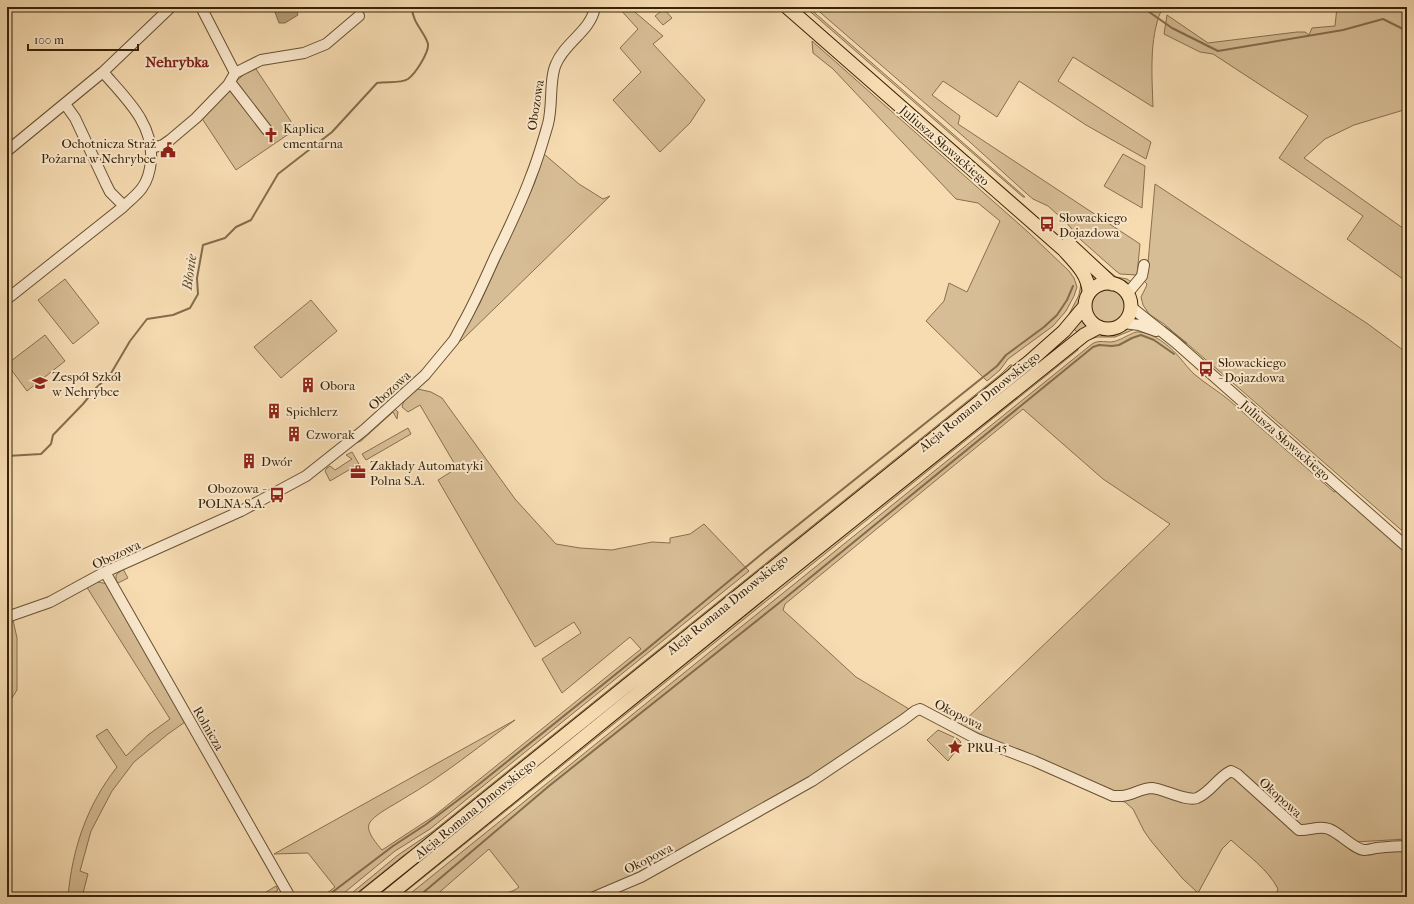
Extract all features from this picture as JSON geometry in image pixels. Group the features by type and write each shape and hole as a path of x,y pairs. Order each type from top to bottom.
{"main road":[{"name":"Juliusza Słowackiego","path":"787,7 1063,249 1076,263 1086,278 1089,293"},
{"name":"Juliusza Słowackiego","path":"798,7 957,145 1112,284"},
{"path":"1106,283 1112,284 1123,289 1130,300 1131,307 1130,313 1124,323 1112,329 1099,327 1093,324 1088,319 1084,306 1089,293 1099,285 1106,283"},
{"name":"Aleja Romana Dmowskiego","path":"364,897 1034,357 1064,331 1084,306"},
{"name":"Aleja Romana Dmowskiego","path":"387,897 764,591 1084,335 1099,327"}],"street":[{"path":"7,151 103,72 170,7"},
{"path":"201,7 232,78 267,130"},
{"name":"Obozowa","path":"7,617 50,602 106,572 241,511 306,476 364,430 424,376 454,340 514,217 532,176 548,122 552,99 553,72 556,64 568,46 590,22 595,7"},
{"path":"151,148 163,145 196,118 232,78 261,60 304,53 326,44 359,16"},
{"path":"7,299 124,206 138,193 146,182 150,167 151,148 148,134 142,120 134,108 103,72"},
{"path":"65,104 75,118 110,192 124,206"},
{"path":"1127,294 1142,276 1144,265"},
{"name":"Juliusza Słowackiego","path":"1131,307 1180,347 1407,547"},
{"name":"Juliusza Słowackiego","path":"1124,323 1139,325 1164,334"},
{"name":"Rolnicza","path":"106,572 290,897"},
{"name":"Okopowa","path":"594,897 641,877 795,790 920,709 977,739 1034,761 1113,796 1122,796 1151,788 1196,799 1207,792 1231,771 1237,774 1299,830 1303,831 1327,828 1339,833 1357,847 1364,850 1407,846"}],"shaded area":[{"path":"273,7 296,7 298,15 285,23 279,23"},
{"path":"618,7 629,7 663,36 653,44 705,100 690,123 660,152 613,100 641,72 620,48 638,29"},
{"path":"805,7 808,7 1025,197 1023,197"},
{"path":"814,7 1155,7 1161,11 1157,22 1152,58 1153,107 1073,57 1058,81 1151,142 1146,159 1086,125 1019,81 997,117 943,81 932,95 960,116 958,124 1140,244 1137,275 1120,274 1116,271 1081,240 1066,222 1048,206 1033,199 971,143"},
{"path":"1337,7 1407,7 1407,109 1354,125 1325,139 1304,158 1407,231 1407,282 1347,239 1363,216 1279,158 1308,116 1213,54 1200,52 1164,34 1167,15 1208,43 1297,32 1305,32 1309,35 1312,28 1335,26"},
{"path":"664,9 672,18 663,25 655,16"},
{"path":"812,41 1028,232 1069,271 1074,278 1077,287 1066,311 1053,326 1008,359 1000,370 987,381 926,321 944,301 949,283 967,292 1000,221 978,203 956,199 833,69 813,53"},
{"path":"254,66 296,129 236,170 201,117 234,83"},
{"path":"544,154 579,184 603,199 610,196 461,341 459,340 480,303 535,182"},
{"path":"1123,154 1145,166 1142,208 1104,186"},
{"path":"1155,184 1368,324 1407,353 1407,535 1225,376 1164,324 1149,314 1143,305 1141,297 1147,284 1144,281 1148,263"},
{"path":"1096,262 1116,277 1127,279 1133,283 1129,284 1119,281"},
{"path":"65,279 99,323 73,344 38,300"},
{"path":"1081,284 1082,295 1079,304 1066,320 1079,295"},
{"path":"1105,290 1111,290 1115,291 1122,297 1125,307 1124,314 1118,321 1111,324 1105,324 1101,323 1094,317 1091,310 1091,304 1092,300 1098,293"},
{"path":"311,300 337,331 281,378 254,347"},
{"path":"1082,316 1088,326 1079,334 1073,328"},
{"path":"1129,328 1135,329 1115,337 1097,337 1085,341 1100,334 1116,334"},
{"path":"1136,332 1148,334 1166,344 1194,374 1229,400 1334,492 1337,491 1407,553 1407,839 1355,842 1337,829 1303,827 1232,774 1296,832 1327,831 1352,847 1407,849 1407,897 1275,897 1278,889 1269,875 1231,840 1222,849 1198,893 1182,878 1151,841 1133,809 1125,802 1111,799 1089,783 960,725 1170,524 1103,479 1023,409 785,604 783,610 856,677 909,709 907,715 818,774 667,861 589,897 494,897 510,892 519,887 489,849 434,897 406,897 1092,344 1099,342 1111,342"},
{"path":"45,335 65,361 27,391 7,364"},
{"path":"1078,347 1078,350 399,897 395,897 403,889"},
{"path":"1010,365 1012,365 1003,376 438,832 403,856 352,897 347,897 398,855 432,832 1001,374"},
{"path":"418,389 431,392 442,398 515,499 556,544 580,548 612,550 652,542 670,543 670,538 690,534 704,524 749,571 430,829 395,851 339,897 322,897 335,887 308,853 274,854 515,720 446,771 375,817 368,827 372,838 382,850 434,816 641,649 630,637 562,693 542,659 581,633 574,622 535,647 438,480 457,468 420,405 408,412 402,407 406,398"},
{"path":"395,409 398,412 397,419 393,412 361,441 354,444"},
{"path":"408,428 411,434 366,460 362,454"},
{"path":"352,452 359,464 330,481 325,471 327,468 330,466 335,470 352,459 346,455"},
{"path":"123,569 128,578 118,583 116,580 116,575"},
{"path":"98,582 108,584 182,713 181,715 185,722 134,762 112,791 91,831 80,871 88,874 82,897 68,897 77,845 89,812 106,782 117,767 96,736 107,729 126,756 148,735 170,719 86,586"},
{"path":"13,620 17,638 17,690 7,706 7,621"},
{"path":"938,730 958,739 961,742 948,761 927,740"},
{"path":"276,886 278,890 268,897 258,897"}],"waterway":[{"name":"Błonie","path":"7,456 41,454 51,444 53,435 110,375 130,341 147,319 173,315 190,308 198,294 197,278 203,245 225,238 236,227 251,220 278,174 332,132 377,83 405,81 411,76 418,68 428,48 424,35 414,18 412,7"},
{"name":"Błonie","path":"557,7 563,11 574,11 579,7"},
{"path":"1142,7 1172,28 1218,51 1343,30 1383,19 1407,31"},
{"path":"326,897 393,846 425,825 478,785 647,649 764,552 997,366 1006,355 1044,327 1057,315 1067,300 1073,286"},
{"path":"1165,327 1186,343"},
{"path":"418,897 549,786 779,603 1093,347 1099,345 1119,345 1141,335 1154,340 1174,354"}],"place":[{"name":"Kaplica cmentarna","path":"271,135"},
{"name":"Ochotnicza Straż Pożarna w Nehrybce","path":"168,150"},
{"name":"Słowackiego Dojazdowa","path":"1047,224"},
{"name":"Słowackiego - Dojazdowa","path":"1206,369"},
{"name":"Zespół Szkół w Nehrybce","path":"40,383"},
{"name":"Obora","path":"308,385"},
{"name":"Spichlerz","path":"274,411"},
{"name":"Czworak","path":"294,434"},
{"name":"Dwór","path":"249,461"},
{"name":"Zakłady Automatyki Polna S.A.","path":"358,472"},
{"name":"Obozowa - POLNA S.A.","path":"277,495"},
{"name":"PRU-15","path":"955,747"}],"district":[{"name":"Nehrybka","path":"177,62"}]}
